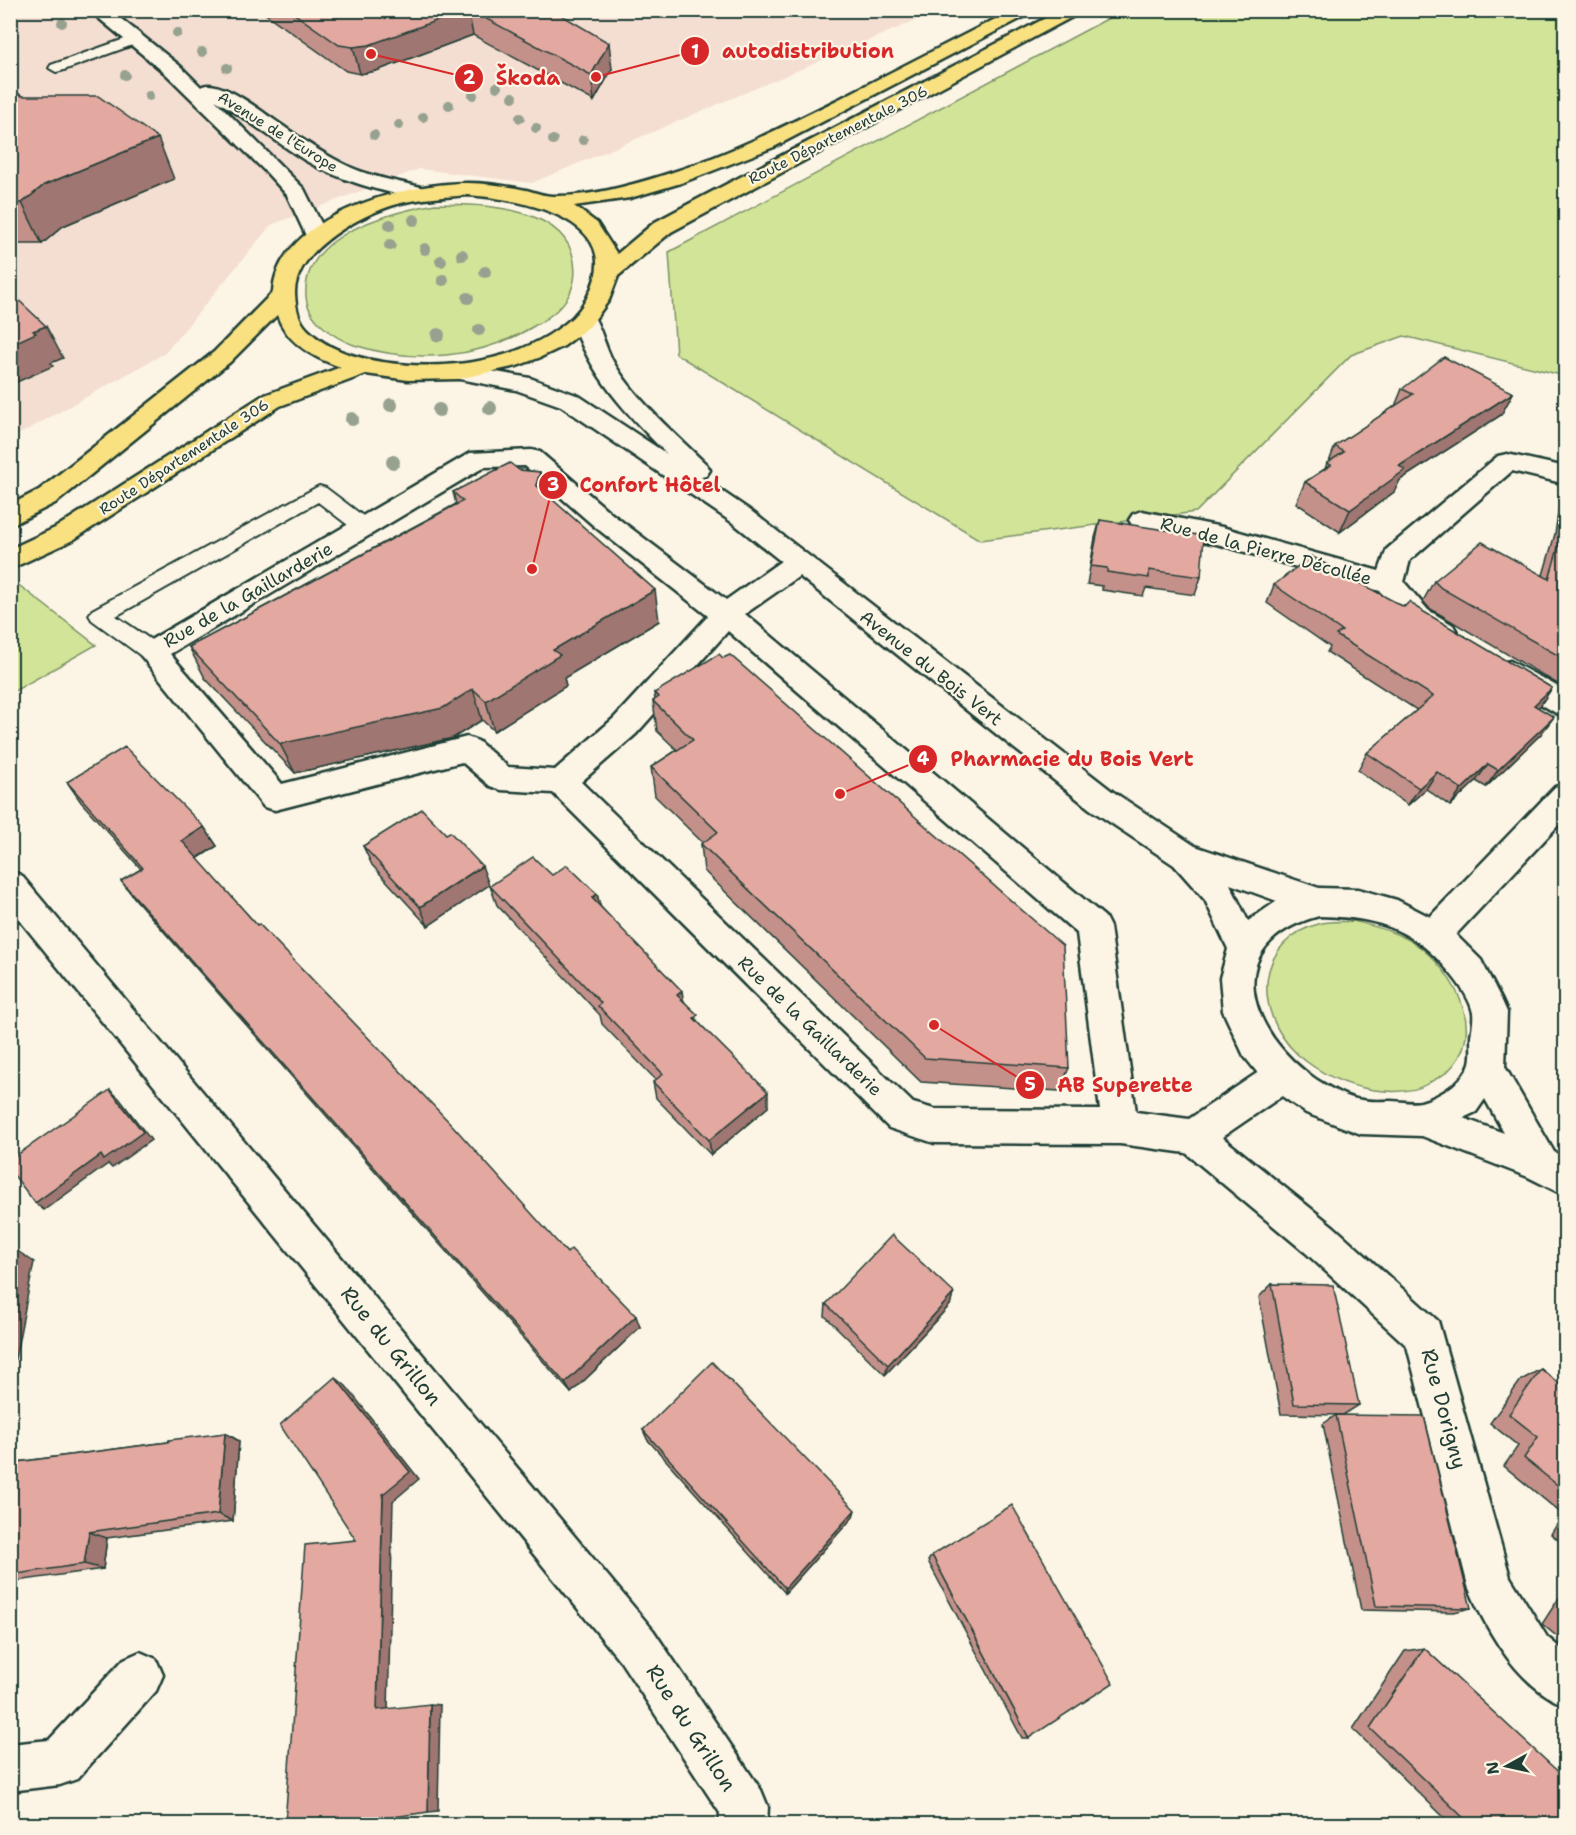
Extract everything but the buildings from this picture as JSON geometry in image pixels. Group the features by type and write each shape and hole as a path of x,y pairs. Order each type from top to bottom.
{"main road":[{"name":"Route Départementale 306","path":"548,203 623,194 674,179 766,143 1028,10"},
{"name":"Route Départementale 306","path":"608,273 663,226 1076,10"},
{"path":"468,189 496,190 548,203 570,212 593,230 606,252 608,273 600,299 584,319 542,348 502,363 458,372 409,374 363,367 320,350 292,325 282,296 286,275 298,255 317,237 351,214 389,200 421,193 468,189"},
{"path":"10,517 48,496 222,357 282,296"},
{"name":"Route Départementale 306","path":"10,560 64,534 271,401 363,367"}],"street":[{"name":"Avenue de l'Europe","path":"98,10 173,70 297,193 317,237"},
{"name":"Avenue de l'Europe","path":"173,70 246,109 310,154 346,173 381,185 421,193"},
{"name":"Avenue du Bois Vert","path":"584,319 590,343 608,372 635,405 742,517"},
{"name":"Avenue du Bois Vert","path":"458,372 521,382 570,401 742,517 1042,756 1101,800 1184,855 1217,891 1245,949"},
{"name":"Rue de la Gaillarderie","path":"1120,1126 1093,927 727,613 603,520 531,458 479,459 152,652 275,798 467,749 501,778 561,782 902,1116 934,1126 1120,1126 1194,1137"},
{"name":"Rue de la Pierre Décollée","path":"1390,584 1397,556 1507,462 1566,476"},
{"name":"Rue de la Pierre Décollée","path":"1142,520 1222,536 1390,584 1418,618 1566,705"},
{"path":"561,782 625,726 727,613 798,563"},
{"path":"1434,935 1566,796"},
{"name":"Avenue du Bois Vert","path":"1184,855 1319,902"},
{"name":"Rue du Grillon","path":"10,884 637,1646 744,1807 743,1824"},
{"path":"1422,1119 1463,1100 1487,1069 1490,1012 1469,970 1434,935 1397,914 1358,903 1319,902 1288,910 1263,926 1245,949 1237,978 1240,1011 1256,1045 1282,1076 1319,1101 1361,1117 1422,1119 1553,1171"},
{"path":"1487,1069 1553,1171"},
{"path":"1194,1137 1221,1116 1282,1076"},
{"name":"Rue Dorigny","path":"1194,1137 1320,1240 1424,1335 1490,1586 1531,1653 1566,1683"},
{"path":"10,1768 60,1762 140,1675"}],"lane":[{"path":"56,68 136,39"},
{"path":"152,652 100,615 319,493 364,527"}],"shaded area":[{"path":"11,11 938,11 532,183 419,169 271,225 165,353 11,439"}],"green space":[{"path":"1122,11 1565,11 1565,376 1404,336 1351,355 1196,512 980,540 676,354 669,252"},
{"path":"435,204 513,210 550,225 563,237 572,253 574,278 567,298 549,316 513,337 492,346 446,355 400,355 354,345 330,332 316,320 306,296 309,275 318,257 333,242 373,221 395,213"},
{"path":"11,579 96,645 10,693"},
{"path":"1354,921 1395,933 1417,945 1444,971 1462,1004 1466,1022 1465,1040 1459,1057 1447,1072 1421,1087 1401,1091 1380,1091 1333,1078 1297,1054 1282,1037 1272,1018 1267,998 1267,978 1273,960 1284,944 1300,931 1322,923"}],"place":[{"name":"Škoda","path":"371,54"},
{"name":"autodistribution","path":"596,77"},
{"name":"Confort Hôtel","path":"532,569"},
{"name":"Pharmacie du Bois Vert","path":"840,794"},
{"name":"AB Superette","path":"934,1025"}]}
